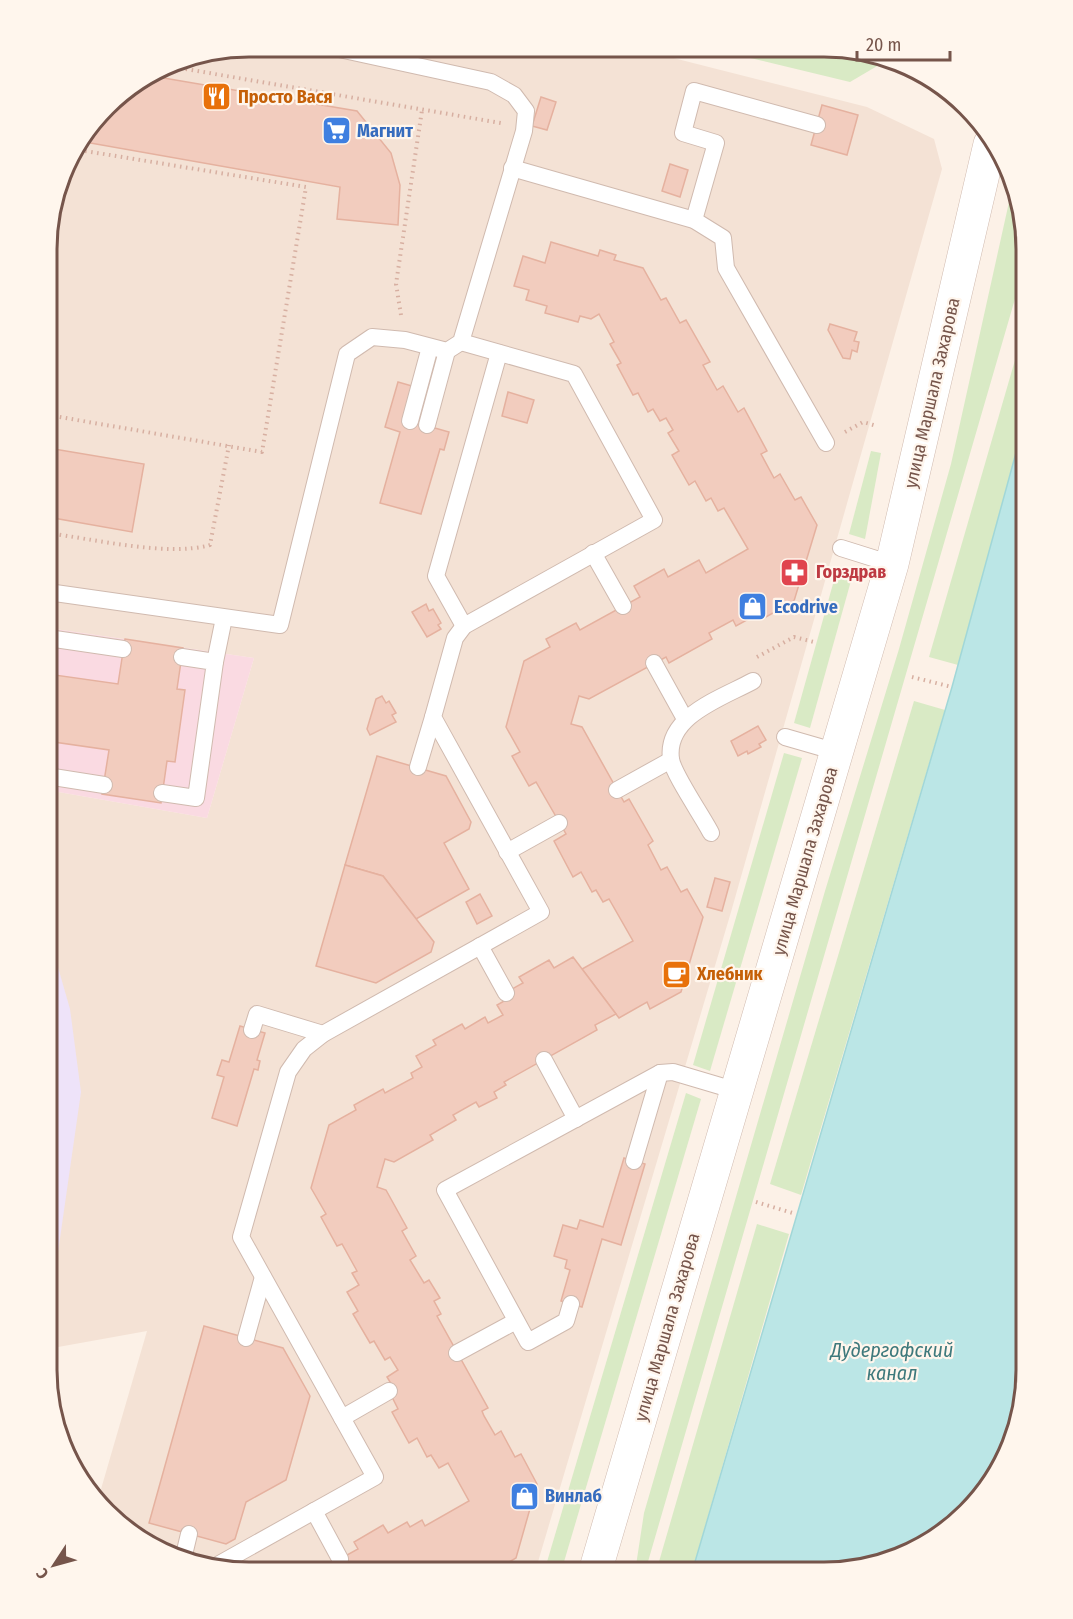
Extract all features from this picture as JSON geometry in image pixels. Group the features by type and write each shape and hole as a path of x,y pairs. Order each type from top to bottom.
{"street":[{"name":"улица Маршала Захарова","path":"598,1562 892,564 988,151"}],"lane":[{"path":"376,57 491,82 514,95 526,111 524,131 454,347 426,425"},
{"path":"694,220 716,143 683,133 694,91 817,125"},
{"path":"512,168 694,220 723,238 726,268 826,443"},
{"path":"57,593 280,625 347,354 372,336 405,340 430,347 454,347 499,353 574,374 654,519 464,626 455,638 418,767"},
{"path":"410,421 430,347"},
{"path":"464,626 436,576 499,353"},
{"path":"841,548 892,564"},
{"path":"593,553 623,606"},
{"path":"162,793 196,798 224,618"},
{"path":"57,639 123,649"},
{"path":"182,657 216,662"},
{"path":"654,663 685,719"},
{"path":"711,833 671,760 672,737 685,719 753,681"},
{"path":"226,1560 375,1477 241,1237 288,1072 304,1049 323,1034 541,912 433,717"},
{"path":"785,737 837,752"},
{"path":"617,790 671,760"},
{"path":"57,777 104,784"},
{"path":"507,852 559,823"},
{"path":"480,946 506,993"},
{"path":"252,1030 257,1014 323,1034"},
{"path":"543,1060 576,1119"},
{"path":"571,1304 566,1321 528,1342 445,1190 660,1074 673,1072 737,1091"},
{"path":"634,1161 660,1074"},
{"path":"246,1338 263,1276"},
{"path":"457,1353 516,1321"},
{"path":"342,1418 389,1391"},
{"path":"314,1511 340,1559"},
{"path":"185,1550 189,1534"}],"path":[{"path":"184,69 512,125"},
{"path":"405,340 396,285 422,110"},
{"path":"57,417 262,452 306,187 84,151"},
{"path":"826,443 863,422 877,426"},
{"path":"57,534 166,549 192,550 210,545 229,446"},
{"path":"912,677 952,687"},
{"path":"756,1202 796,1214"}],"shaded area":[{"path":"236,57 670,57 867,107 934,139 942,169 731,912 538,1562 249,1562 224,1560 175,1547 153,1536 113,1506 100,1491 147,1331 57,1347 57,792 207,818 254,658 57,629 57,249 59,224 72,175 89,142 122,105 142,89 175,72 211,61"},
{"path":"57,629 254,658 207,818 57,792"},
{"path":"57,964 70,1009 81,1092 57,1259"}],"green space":[{"path":"746,57 824,57 849,59 878,65 850,82"},
{"path":"1009,200 1016,236 1016,295 648,1562 637,1562 644,1513 825,891 899,649 951,464"},
{"path":"1016,357 1016,453 958,665 929,657"},
{"path":"871,451 881,453 865,539 849,534"},
{"path":"838,566 854,570 810,728 794,723"},
{"path":"914,701 945,710 801,1195 770,1184"},
{"path":"784,753 802,758 710,1071 693,1065"},
{"path":"686,1093 701,1099 564,1562 547,1562"},
{"path":"757,1224 789,1234 695,1562 659,1562"}],"water":[{"name":"Дудергофский канал","path":"1016,453 1016,1383 1006,1432 984,1477 968,1497 931,1530 898,1547 862,1558 824,1562 695,1562 952,687"}],"building":[{"path":"163,78 357,111 391,153 400,185 398,225 337,219 340,187 89,143 122,105 142,89"},
{"path":"541,97 556,102 547,130 532,126"},
{"path":"822,105 858,115 847,155 811,145"},
{"path":"670,164 688,170 680,197 662,191"},
{"path":"551,242 598,256 600,250 616,255 614,260 643,268 661,300 666,298 680,323 686,320 710,362 703,365 717,390 723,386 738,412 744,408 767,451 761,454 774,478 780,474 795,500 801,497 817,525 794,601 766,617 763,611 736,626 733,620 709,633 712,639 669,663 666,657 589,699 579,696 571,724 582,727 624,802 629,799 653,841 648,845 661,870 667,867 681,892 687,889 703,917 681,992 650,1009 647,1002 619,1018 582,969 633,941 609,899 603,902 596,890 592,892 581,872 573,877 554,841 566,834 536,782 529,786 512,756 520,752 506,727 524,661 550,647 546,639 576,623 580,630 640,597 634,586 664,569 668,577 699,560 706,573 748,549 724,508 718,511 711,498 706,501 695,481 689,485 672,455 679,451 668,433 673,430 666,418 660,421 653,409 648,412 638,393 633,395 617,365 621,363 610,344 614,342 599,314 591,319 580,316 578,322 545,313 547,306 526,300 529,290 514,286 523,256 545,263"},
{"path":"830,324 857,332 854,341 859,342 857,352 852,350 850,359 843,358 828,330"},
{"path":"398,382 412,386 403,419 449,432 444,450 440,449 421,514 380,503 400,432 385,427"},
{"path":"508,392 534,400 527,423 502,416"},
{"path":"57,450 144,464 132,532 57,519"},
{"path":"426,604 429,611 433,609 441,623 438,625 441,629 427,637 412,612"},
{"path":"125,639 183,648 177,689 185,690 175,762 167,761 161,803 102,794 109,750 57,742 57,675 118,684"},
{"path":"382,696 386,703 389,701 396,713 392,715 396,722 370,735 367,729 376,699"},
{"path":"758,726 766,740 759,744 761,747 738,756 731,741"},
{"path":"377,756 446,776 471,822 469,829 444,843 469,889 416,919 383,876 345,865"},
{"path":"345,865 383,876 434,942 431,952 376,983 316,966"},
{"path":"715,878 730,882 722,911 707,907"},
{"path":"480,894 492,916 477,924 466,902"},
{"path":"573,957 616,1014 595,1025 597,1030 504,1082 506,1085 494,1092 497,1098 479,1107 476,1102 453,1115 456,1120 430,1135 433,1140 394,1162 385,1159 377,1187 386,1190 407,1228 402,1231 416,1256 410,1260 424,1283 429,1280 440,1298 434,1301 441,1314 437,1316 488,1408 482,1411 484,1416 495,1435 501,1431 515,1457 521,1454 537,1484 516,1558 509,1562 339,1562 338,1560 358,1549 354,1542 383,1525 388,1533 407,1522 410,1527 422,1520 425,1526 469,1501 448,1463 439,1468 431,1455 427,1457 417,1438 409,1443 392,1412 398,1409 389,1391 393,1387 387,1377 398,1370 390,1357 385,1360 374,1341 370,1343 353,1314 358,1311 347,1292 359,1285 352,1273 357,1271 342,1244 337,1246 321,1217 326,1214 311,1188 329,1125 356,1110 354,1105 383,1089 385,1093 413,1078 411,1073 422,1067 416,1056 436,1045 433,1040 462,1024 465,1029 485,1017 488,1023 503,1015 497,1005 506,1000 503,994 523,983 519,977 549,960 554,968"},
{"path":"240,1026 265,1033 257,1060 260,1061 258,1070 254,1069 237,1126 212,1118 224,1077 217,1075 222,1060 229,1062"},
{"path":"624,1158 645,1164 621,1245 602,1239 582,1307 561,1301 570,1270 565,1268 567,1260 554,1256 563,1225 577,1229 580,1220 603,1227"},
{"path":"204,1326 283,1348 310,1396 286,1480 246,1502 235,1539 226,1544 149,1523"}],"place":[{"name":"Просто Вася","path":"217,97"},
{"name":"Магнит","path":"336,131"},
{"name":"Горздрав","path":"795,572"},
{"name":"Ecodrive","path":"753,607"},
{"name":"Хлебник","path":"676,974"},
{"name":"Винлаб","path":"524,1496"}]}
